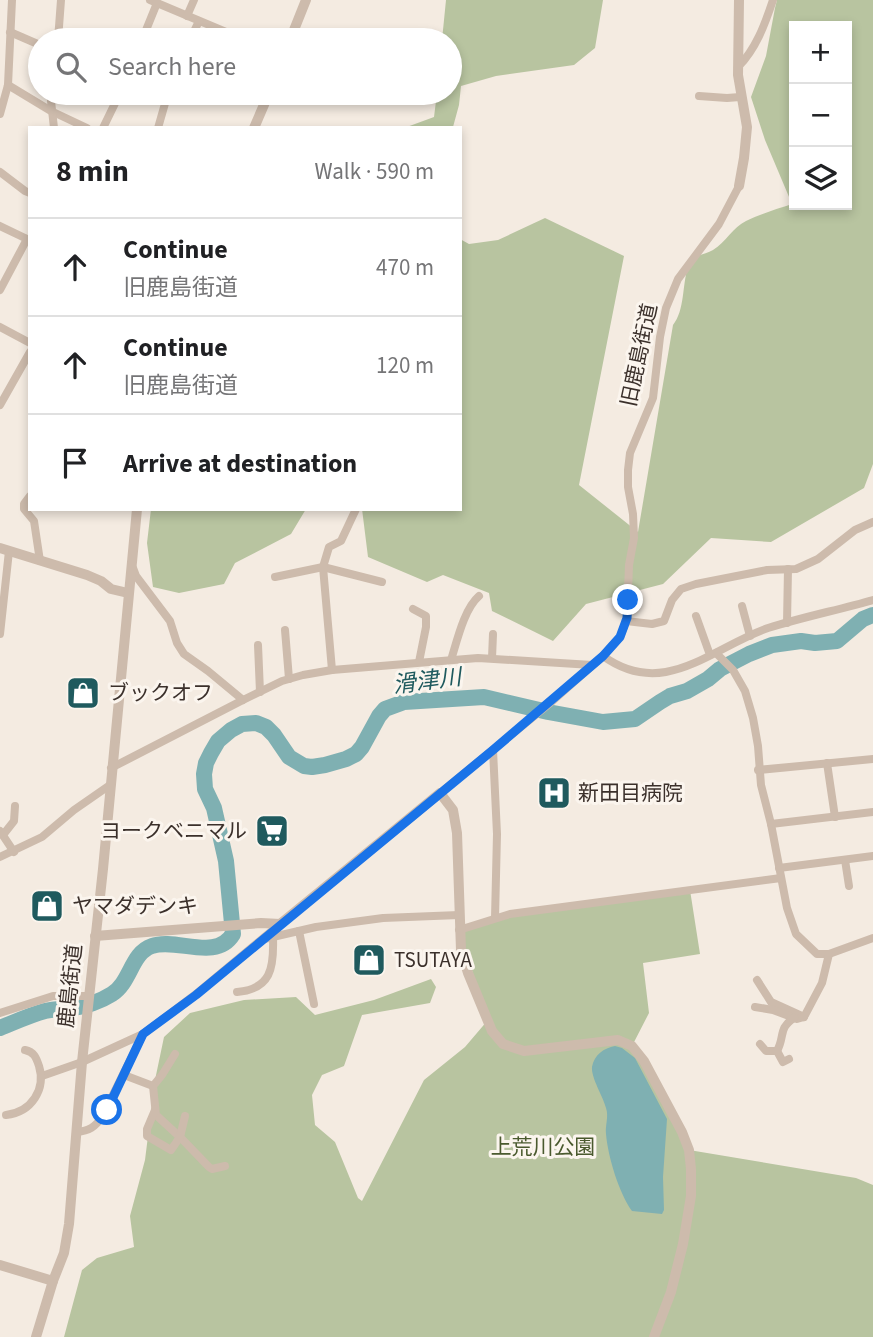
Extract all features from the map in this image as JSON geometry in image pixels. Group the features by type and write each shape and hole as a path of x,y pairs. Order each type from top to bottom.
{"street":[{"path":"0,114 8,85 12,0"},
{"path":"59,28 61,0"},
{"path":"187,16 194,0"},
{"path":"295,28 306,0"},
{"name":"旧鹿島街道","path":"493,750 603,656 620,637 626,621 629,565 634,538 628,487 630,453 653,398 666,308 678,279 719,224 739,187 747,127 740,97 738,67 739,0"},
{"path":"738,67 748,57 773,0"},
{"path":"145,28 153,2 216,28"},
{"path":"196,28 199,21"},
{"path":"10,32 28,40"},
{"path":"8,85 28,97"},
{"path":"699,96 740,97"},
{"path":"41,105 83,126"},
{"path":"51,105 54,126"},
{"path":"104,126 114,105"},
{"path":"159,126 165,105"},
{"path":"255,126 264,105"},
{"path":"0,172 28,192"},
{"path":"0,226 28,239"},
{"path":"0,290 28,241"},
{"path":"0,327 28,342"},
{"path":"0,405 28,356"},
{"path":"28,499 24,509 34,521 40,561"},
{"name":"鹿島街道","path":"36,1337 64,1253 69,1224 82,1062 137,511"},
{"path":"332,670 323,567 329,547 341,541 355,511"},
{"path":"626,621 642,624 664,621 676,594 681,589 696,584 767,570 796,569 818,559 855,530 873,522"},
{"path":"0,634 4,550 87,575 111,589 128,593"},
{"path":"131,564 136,576 170,621 177,643 184,654 243,700"},
{"path":"275,577 323,567 382,582"},
{"path":"787,623 788,569"},
{"path":"451,660 465,619 479,596"},
{"path":"603,656 629,670 646,674 663,673 684,668 750,636 787,623 873,600"},
{"path":"742,606 750,636"},
{"path":"413,609 426,616 419,662"},
{"path":"696,616 713,654 724,659 745,691 758,746 758,771 787,908 796,934 817,954 829,954 873,938"},
{"path":"285,630 289,679"},
{"path":"492,658 493,634"},
{"path":"258,645 260,692"},
{"path":"111,768 243,700 303,675 419,662 492,658 592,665"},
{"path":"42,1076 82,1062 143,1034 196,995 493,750"},
{"path":"493,750 497,834 495,918"},
{"path":"758,771 873,759"},
{"path":"827,763 835,817"},
{"path":"0,858 42,837 110,785"},
{"path":"440,793 453,810 457,833 461,950 492,1031 503,1044 524,1051 618,1040 632,1046 644,1061 682,1132 689,1150 691,1196 671,1292 654,1337"},
{"path":"14,852 2,833 14,821 15,806"},
{"path":"771,824 873,812"},
{"path":"779,868 873,856"},
{"path":"845,860 849,886"},
{"path":"459,930 523,912 781,878"},
{"path":"263,939 316,927 383,918 458,915"},
{"path":"95,936 261,923 280,924"},
{"path":"299,930 314,1004"},
{"path":"237,992 252,991 267,977 271,965 272,938"},
{"path":"777,1051 783,1028 787,1023 799,1018 822,983 829,954"},
{"path":"757,980 771,1002 799,1018"},
{"path":"0,1013 52,996 88,1002"},
{"path":"755,1007 799,1018"},
{"path":"77,1132 87,1131 97,1125 107,1110 143,1034"},
{"path":"760,1044 766,1051 777,1051"},
{"path":"6,1115 14,1114 28,1106 38,1094 42,1076 33,1053 25,1050"},
{"path":"777,1051 783,1062 789,1059"},
{"path":"175,1054 153,1086 155,1110 160,1120 212,1169 225,1166"},
{"path":"124,1075 153,1086"},
{"path":"155,1110 146,1136 171,1150 180,1137 185,1116"},
{"path":"0,1265 53,1281"}],"green space":[{"path":"446,0 603,0 595,48 574,65 496,76 462,86 462,28 443,28"},
{"path":"777,0 873,0 873,464 864,488 771,542 711,538 663,584 586,604 553,641 492,611 489,593 443,575 427,582 368,557 362,511 462,511 462,240 469,244 498,240 545,218 624,256 579,485 638,532 673,325 680,312 690,263 718,247 741,224 789,205 789,210 852,210 852,21 789,21 789,197 765,140 751,97 766,56"},
{"path":"436,105 459,105 453,126 409,126 434,117"},
{"path":"151,511 305,511 291,534 235,563 224,584 179,593 153,587 147,543"},
{"name":"上荒川公園","path":"690,890 700,954 643,963 649,1013 632,1046 689,1150 856,1178 873,1185 873,1337 64,1337 82,1270 97,1258 134,1247 130,1216 145,1160 155,1080 164,1037 190,1013 244,1000 296,997 315,1015 374,1000 431,979 436,987 430,1003 362,1015 344,1066 322,1075 312,1095 315,1125 335,1142 358,1198 362,1201 424,1080 465,1047 488,1020 459,930 495,918"}],"water":[{"path":"615,1046 635,1058 667,1119 662,1214 632,1211 612,1164 606,1134 607,1111 592,1067 600,1053"}],"waterway":[{"name":"滑津川","path":"0,1028 39,1013 82,1006 108,997 118,989 140,955 152,946 172,944 206,948 226,942 233,934 226,861 214,808 205,789 204,774 206,763 218,741 242,724 256,723 266,727 289,757 304,766 312,767 356,754 385,709 404,702 484,697 603,722 635,719 670,696 687,691 749,654 772,645 801,641 837,641 863,619 873,615"}],"place":[{"name":"ブックオフ","path":"83,693"},
{"name":"新田目病院","path":"554,793"},
{"name":"ヨークベニマル","path":"272,831"},
{"name":"ヤマダデンキ","path":"47,906"},
{"name":"TSUTAYA","path":"369,960"}],"route":[{"path":"107,1110 143,1034 196,995 549,704 603,656 620,637 627,618 628,600"}]}
